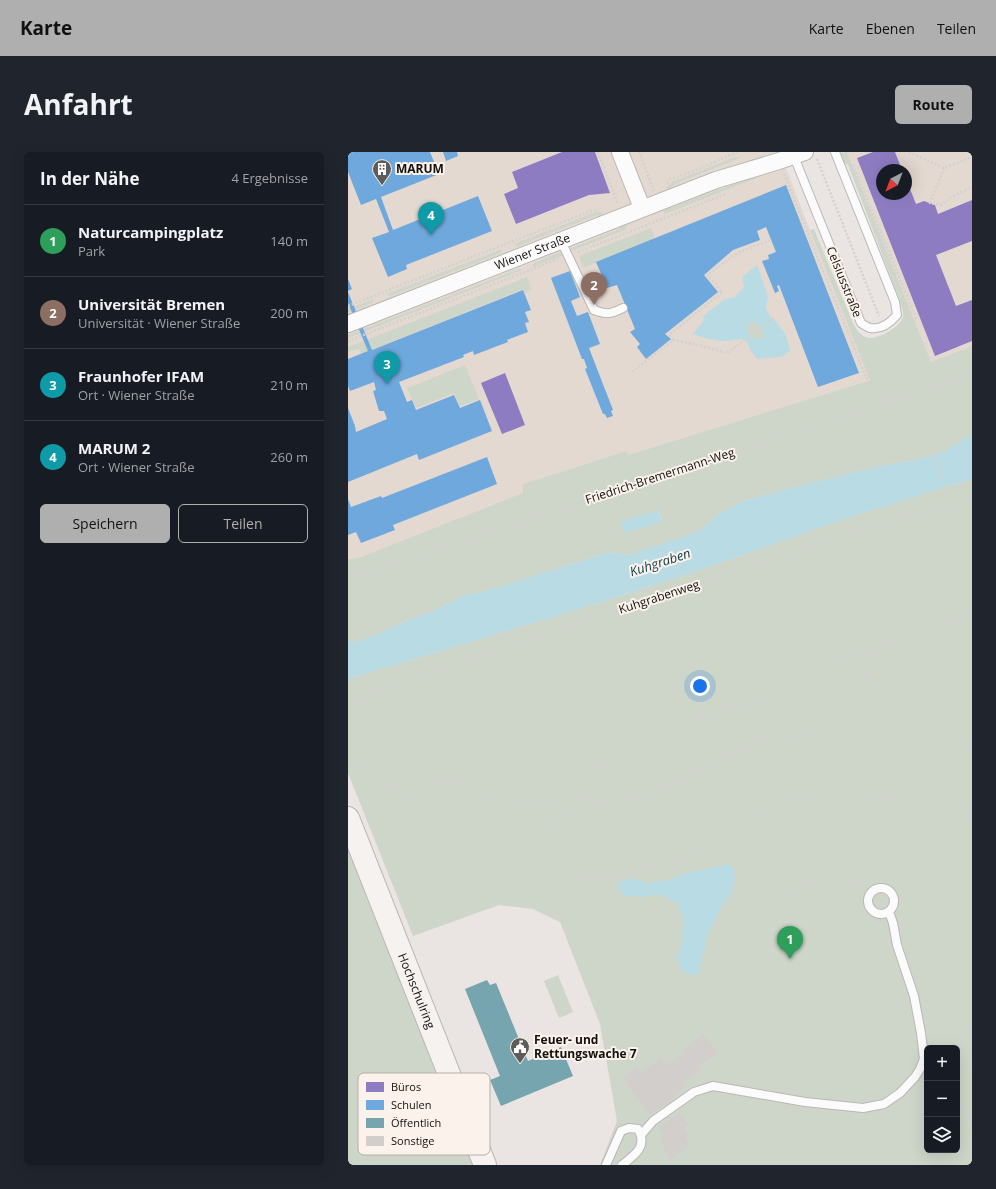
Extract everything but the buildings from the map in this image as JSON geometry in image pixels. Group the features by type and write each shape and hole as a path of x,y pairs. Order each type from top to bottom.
{"street":[{"path":"620,152 641,203"},
{"name":"Wiener Straße","path":"348,324 561,241 641,203 716,180 774,156 798,153"},
{"name":"Hochschulring","path":"348,818 449,1073"},
{"name":"Hochschulring","path":"481,1155 485,1165"}],"lane":[{"path":"835,152 895,302 897,315 891,322 882,326"},
{"name":"Celsiusstraße","path":"798,153 861,323 872,328 882,326"},
{"path":"561,241 594,310 604,314 615,312 623,308"},
{"path":"878,888 888,890 894,897 895,901 889,912 880,914 872,910 869,904 868,900 870,895 878,888"},
{"path":"641,1135 653,1122 694,1092 713,1086 793,1100 863,1108 884,1104 900,1093 915,1077 924,1059 914,996 897,945 893,923 889,912"},
{"path":"606,1165 621,1131 629,1128 638,1129 641,1135 642,1144 635,1155 623,1164"}],"path":[{"path":"598,152 619,206 613,208"},
{"path":"639,152 655,193"},
{"path":"665,185 670,179 696,170 737,152"},
{"path":"909,152 944,168 972,157"},
{"path":"774,156 866,377 871,386 893,401"},
{"path":"851,159 916,318"},
{"path":"819,163 877,312"},
{"path":"944,168 930,203 941,205 953,196 972,187"},
{"path":"641,203 660,191"},
{"path":"348,306 559,223 594,210 601,210"},
{"path":"770,240 739,252 707,275 722,292 669,335 673,340 728,353 775,317"},
{"path":"882,326 931,447 952,505"},
{"path":"632,372 673,340"},
{"name":"Friedrich-Bremermann-Weg","path":"348,570 361,574 841,416 893,401 972,375"},
{"name":"Kuhgrabenweg","path":"348,704 390,686 451,664 631,607 872,526 952,505 972,498"},
{"path":"549,829 580,795 593,771 605,763 707,714 744,707 773,688 821,664 914,638 928,626 972,614"},
{"path":"914,638 922,659 924,684 940,730 945,775 962,809 972,822"},
{"path":"533,808 549,829 557,860 567,875 596,878 620,875 638,871 654,865 676,862 718,846 739,835 762,811 782,796 837,801 875,798 890,800 894,795 893,776 895,748 880,718 868,671 870,650"},
{"path":"580,795 597,806 660,790 769,735 791,738 823,729 843,717 868,671"},
{"path":"700,718 710,684"},
{"path":"751,703 769,735"},
{"path":"940,730 959,742 972,745"},
{"path":"605,763 626,798"},
{"path":"348,765 366,769 372,782 405,794 422,792 440,776 463,781 496,798 533,808 546,804 563,812"},
{"path":"781,1098 762,995 758,932 764,919 782,900 798,888 820,880 839,879 851,882 863,887 870,895"},
{"path":"348,934 365,963 384,1009 397,1048 402,1073"},
{"path":"921,1033 967,1031"},
{"path":"792,1152 798,1130 793,1100"},
{"path":"960,1106 972,1122"},
{"path":"370,1165 370,1159 373,1155"}],"shaded area":[{"path":"348,152 780,152 870,379 628,455 626,451 523,484 523,493 358,558 348,559"},
{"path":"847,152 972,152 972,346 931,362"},
{"path":"847,152 931,362 972,346 972,434 942,453 818,481 746,500 717,515 701,530 680,538 627,555 610,552 482,592 464,595 432,612 411,619 358,642 348,641 348,559 358,558 523,493 523,484 626,451 628,455 870,380 810,230 814,229 853,323 860,334 871,338 885,334 899,324 902,320 903,313 900,301 848,165 843,162 839,153","holes":["658,510 662,521 621,522"]},
{"path":"735,157 742,157 675,184 670,190 666,188 672,182"},
{"path":"757,175 754,179 665,214 663,211 664,207 666,206 671,208"},
{"path":"596,212 601,212 604,216 602,217 597,215 518,246 514,244"},
{"path":"625,223 627,229 569,252 571,248 620,229 622,224"},
{"path":"651,228 655,239 583,268 579,256"},
{"path":"502,249 501,253 390,296 386,294"},
{"path":"558,253 564,255 532,267 534,263"},
{"path":"519,269 522,270 348,338 348,335"},
{"path":"527,277 532,290 525,293 523,289 361,354 359,349 348,352 348,347"},
{"path":"374,299 372,303 348,312 348,309"},
{"path":"753,321 760,326 764,332 763,337 755,338 748,334 747,327"},
{"path":"465,365 479,399 460,406 454,393 416,408 407,388"},
{"path":"972,479 972,1165 600,1165 617,1121 600,1024 560,922 533,909 499,905 413,936 348,773 348,679 608,600 708,567 856,515"},
{"path":"348,843 439,1073 358,1073 358,1155 471,1155 475,1165 348,1165"},
{"path":"558,975 573,1012 559,1018 544,981"}],"water":[{"path":"757,265 768,296 766,308 770,316 786,335 790,351 782,357 757,359 746,340 717,340 693,334 704,320 703,316 725,299 735,297 744,287 742,277","holes":["753,321 760,326 764,332 763,337 755,338 748,333 747,327"]},
{"name":"Kuhgraben","path":"972,434 972,479 856,515 708,567 608,600 348,679 348,641 358,642 411,619 432,612 464,595 482,592 610,552 627,555 701,530 717,515 746,500 818,481 942,453"},
{"path":"658,510 662,522 624,533 621,522"},
{"path":"729,864 735,871 733,890 723,904 707,936 698,975 686,974 676,960 682,944 683,920 677,902 659,894 641,897 623,895 617,884 631,878 648,883 668,880 686,873"}],"place":[{"name":"MARUM","path":"382,186"},
{"name":"MARUM 2","path":"431,235"},
{"name":"Universität Bremen","path":"594,305"},
{"name":"Fraunhofer IFAM","path":"387,384"},
{"name":"Naturcampingplatz","path":"790,959"},
{"name":"Feuer- und Rettungswache 7","path":"520,1064"}]}
